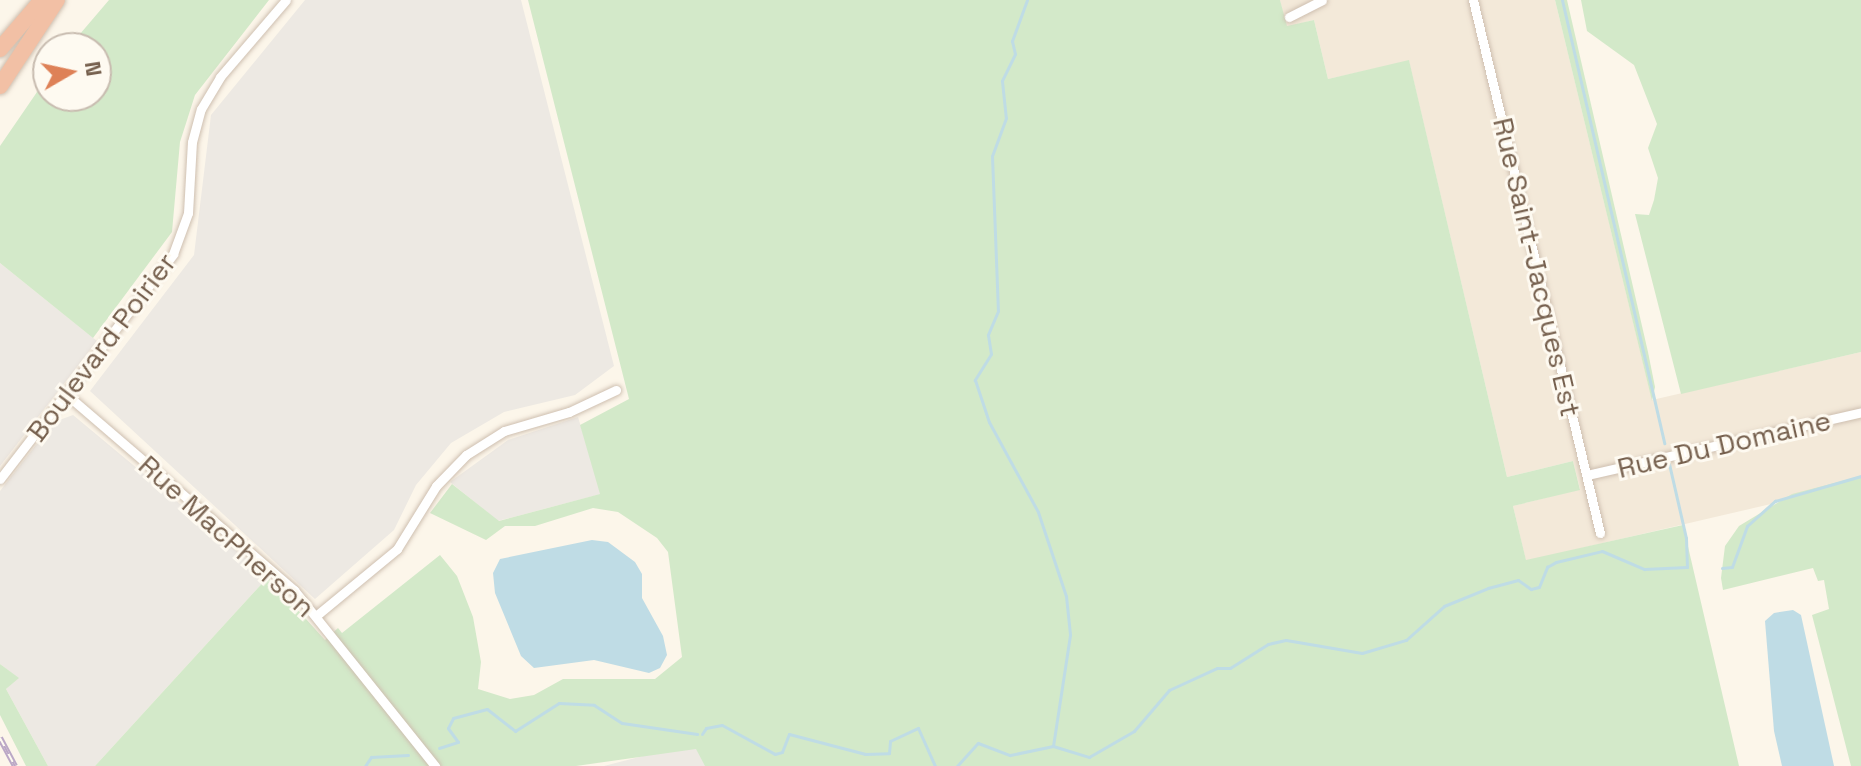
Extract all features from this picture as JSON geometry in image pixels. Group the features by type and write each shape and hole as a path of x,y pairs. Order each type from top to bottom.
{"highway":[{"path":"0,49 42,0"},
{"path":"0,86 57,0"}],"street":[{"name":"Boulevard Poirier","path":"0,479 176,249 188,213 191,151 201,109 220,77 286,0"},
{"path":"1289,17 1322,0"},
{"name":"Rue Saint-Jacques Est","path":"1473,0 1600,533"},
{"path":"317,615 397,549 436,486 466,455 504,431 569,412 616,390"},
{"name":"Rue MacPherson","path":"66,394 273,570 317,615 435,766"},
{"name":"Rue Du Domaine","path":"1587,475 1861,412"}],"shaded area":[{"path":"305,0 521,0 614,366 575,395 504,412 451,443 416,485 394,530 315,599 90,391 194,255 211,115"},
{"path":"1280,0 1555,0 1652,400 1861,352 1861,476 1771,504 1526,561 1513,506 1580,489 1573,461 1507,477 1409,61 1328,79 1314,20 1286,27"},
{"path":"0,263 97,341 0,466"},
{"path":"73,415 268,577 95,766 48,766 6,689 18,678 0,664 0,491 54,422"},
{"path":"578,417 601,494 498,521 450,482 508,440"},
{"path":"721,736 729,766 604,766"}],"green space":[{"path":"109,0 269,0 195,95 180,142 172,232 93,338 0,263 0,146 32,99 32,112 112,112 112,32 82,32"},
{"path":"528,0 1280,0 1287,26 1314,20 1328,79 1409,60 1507,477 1573,461 1580,490 1513,506 1526,560 1683,525 1739,766 705,766 696,749 576,766 95,766 268,577 325,640 338,628 342,633 440,555 457,576 473,617 481,662 478,689 510,699 534,695 563,679 655,679 682,657 668,552 657,538 618,512 593,508 535,526 505,526 486,540 430,513 452,484 499,521 600,494 580,425 629,399"},
{"path":"1555,0 1567,0 1648,352 1655,387 1652,401"},
{"path":"1581,0 1861,0 1861,352 1681,394 1635,214 1649,215 1654,200 1658,178 1648,148 1657,124 1634,65 1587,31"},
{"path":"1861,476 1861,766 1851,766 1812,615 1829,609 1824,580 1818,581 1813,568 1723,590 1721,578 1725,546 1739,526 1792,494"},
{"path":"0,664 19,678 6,689 48,766 26,766 0,715"}],"water":[{"path":"592,540 608,542 635,562 642,574 642,598 663,636 667,655 660,668 649,673 594,660 534,668 521,656 495,593 493,573 500,559"},
{"path":"1793,610 1801,615 1834,766 1782,766 1774,731 1765,621 1774,613"}],"waterway":[{"path":"1027,0 1012,41 1015,54 1002,81 1006,118 992,156 998,311 988,335 991,354 975,380 989,422 1038,512 1066,596 1070,635 1053,746"},
{"path":"1562,0 1664,443"},
{"path":"957,766 978,743 1010,755 1053,746 1089,757 1134,731 1169,690 1217,668 1230,668 1268,644 1286,640 1362,653 1406,640 1444,606 1488,588 1518,580 1531,589 1539,587 1547,567 1556,562 1602,551 1644,569 1687,567 1686,538 1669,464"},
{"path":"1722,568 1732,567 1747,526 1775,501 1861,476"},
{"path":"439,748 458,742 448,728 453,718 487,709 515,731 559,703 594,705 622,723 697,734"},
{"path":"702,734 706,728 722,725 775,754 782,752 789,734 865,754 889,753 890,741 918,728 935,766"},
{"path":"365,766 371,757 408,755"}],"railway":[{"path":"0,738 15,766"}]}
